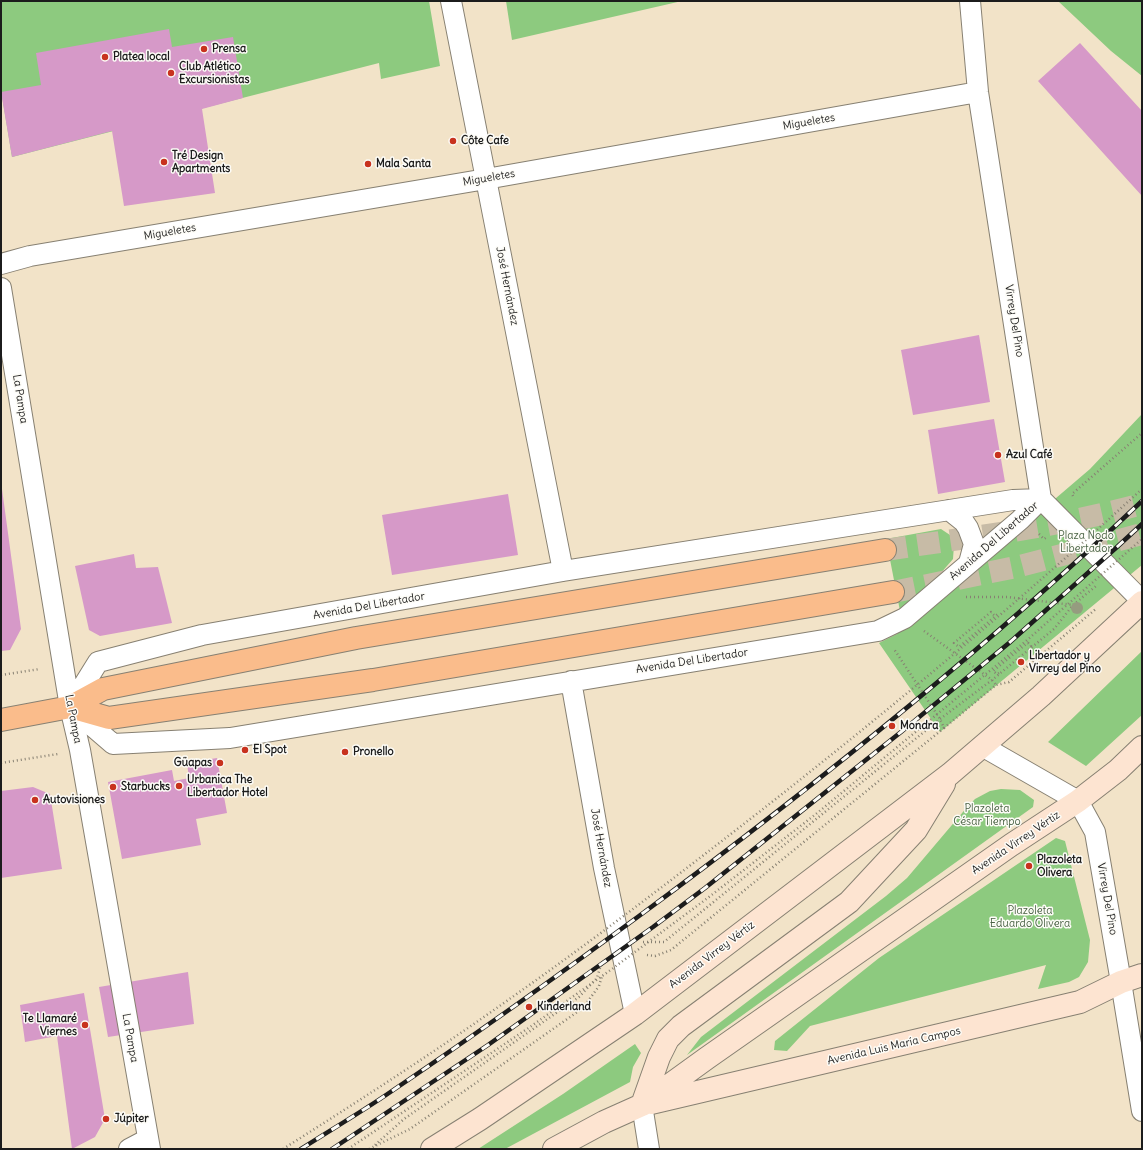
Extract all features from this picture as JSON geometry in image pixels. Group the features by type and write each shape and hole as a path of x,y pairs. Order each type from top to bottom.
{"main road":[{"path":"1,720 70,707 103,689 356,638 885,550"},
{"path":"70,707 109,718 373,680 892,592"},
{"path":"982,746 1041,696 1142,601"},
{"name":"Avenida Virrey Vértiz","path":"432,1149 480,1119 635,1014 950,774 982,746"},
{"path":"1078,801 1118,770 1142,748"},
{"path":"642,1105 659,1057 668,1039 681,1026 849,902 916,830 950,774"},
{"name":"Avenida Virrey Vértiz","path":"554,1149 604,1122 642,1105 991,859 1078,801"},
{"name":"Avenida Luis María Campos","path":"642,1105 1080,1002 1121,982 1142,975"}],"street":[{"name":"José Hernández","path":"451,1 563,571"},
{"name":"Virrey Del Pino","path":"970,1 978,92 1041,499"},
{"name":"Migueletes","path":"1,264 30,256 486,179 978,92"},
{"name":"La Pampa","path":"1,288 70,707 80,750 149,1144"},
{"name":"Avenida Del Libertador","path":"1041,499 1020,520 905,618 886,627 230,738 113,744 70,707 98,662 202,635 563,571 1013,500 1041,499"},
{"path":"1041,499 1142,601"},
{"path":"949,510 964,522 968,528 974,544 969,563"},
{"name":"José Hernández","path":"571,681 604,868 627,952 635,1014"},
{"path":"982,746 1078,801"},
{"name":"Virrey Del Pino","path":"1078,801 1095,832 1142,1111"},
{"path":"642,1105 649,1149"},
{"path":"129,1149 149,1144"}],"path":[{"path":"283,1149 380,1087 500,1006 686,869 880,717 997,618 1142,489"},
{"path":"1028,642 1031,646 997,674 993,671 1028,642 1142,539"},
{"path":"375,1145 410,1129 583,1008 599,986 605,968 610,962 627,952 633,942 664,942 1054,629 1073,605 1120,578"},
{"path":"643,954 655,956 671,950 996,685 1009,682 1120,578"},
{"path":"960,597 1007,597 1073,605"},
{"path":"997,618 994,615 991,612 954,643 959,647 999,614"},
{"path":"944,728 940,719 890,644 886,627 918,626 992,680 996,685"},
{"path":"348,1149 530,1027 710,897 816,814 1028,642"},
{"path":"370,1149 404,1119 579,998 597,978 607,956 627,952"}],"green space":[{"name":"Club Atlético Excursionistas","path":"1,1 429,1 440,66 381,79 379,63 12,157 1,90"},
{"path":"506,1 682,1 512,40"},
{"path":"1058,1 1142,1 1142,76 1111,51"},
{"name":"Plaza Nodo Libertador","path":"1142,414 1142,565 940,732 879,643 897,634 1090,469"},
{"path":"941,529 950,535 954,545 953,559 934,581 900,611 886,539"},
{"path":"1142,651 1142,715 1086,766 1048,742"},
{"name":"Plazoleta César Tiempo","path":"1001,789 1020,790 1034,800 1033,807 687,1055 701,1037 886,896 907,878 975,799 990,791"},
{"name":"Plazoleta Eduardo Olivera","path":"1056,838 1065,841 1090,940 1088,962 1079,977 1069,982 1038,989 1046,965 810,1026 787,1051 774,1050 775,1041 879,958"},
{"path":"635,1044 641,1053 633,1067 630,1082 505,1149 478,1149 563,1094"}],"building":[{"path":"169,29 172,47 233,37 243,98 202,109 215,193 124,206 112,131 12,157 1,92 41,85 36,53"},
{"path":"1080,43 1142,111 1142,196 1038,81"},
{"path":"979,335 990,402 913,415 901,350"},
{"path":"994,419 1005,482 938,494 928,430"},
{"path":"1,489 21,629 10,650 1,651"},
{"path":"508,494 518,555 392,575 382,515"},
{"path":"134,554 136,568 158,567 172,623 100,636 89,630 75,566"},
{"path":"217,758 227,813 196,819 201,845 122,859 108,782 172,770 174,781 189,778 187,763"},
{"path":"33,787 50,794 62,869 1,878 1,791"},
{"path":"188,972 194,1024 108,1037 99,987"},
{"path":"84,993 105,1119 95,1137 72,1149 57,1036 25,1042 20,1005"}],"tunnel":[{"path":"885,550 1046,525 1142,504"},
{"path":"893,592 1016,567 1142,534"}],"railway":[{"path":"301,1149 365,1109 514,1007 577,962 769,818 960,664 1021,611 1142,501"},
{"path":"332,1149 488,1045 705,888 901,732 1009,643 1142,524"}],"place":[{"name":"Prensa","path":"204,49"},
{"name":"Platea local","path":"105,57"},
{"name":"Club Atlético Excursionistas","path":"171,73"},
{"name":"Côte Cafe","path":"453,141"},
{"name":"Tré Design Apartments","path":"164,162"},
{"name":"Mala Santa","path":"368,164"},
{"name":"Azul Café","path":"998,455"},
{"name":"Libertador y Virrey del Pino","path":"1021,662"},
{"name":"Mondra","path":"892,726"},
{"name":"El Spot","path":"245,750"},
{"name":"Pronello","path":"345,752"},
{"name":"Güapas","path":"220,763"},
{"name":"Urbanica The Libertador Hotel","path":"179,786"},
{"name":"Starbucks","path":"113,787"},
{"name":"Autovisiones","path":"35,800"},
{"name":"Plazoleta Olivera","path":"1029,866"},
{"name":"Kinderland","path":"529,1007"},
{"name":"Te Llamaré Viernes","path":"85,1025"},
{"name":"Júpiter","path":"106,1119"}]}
